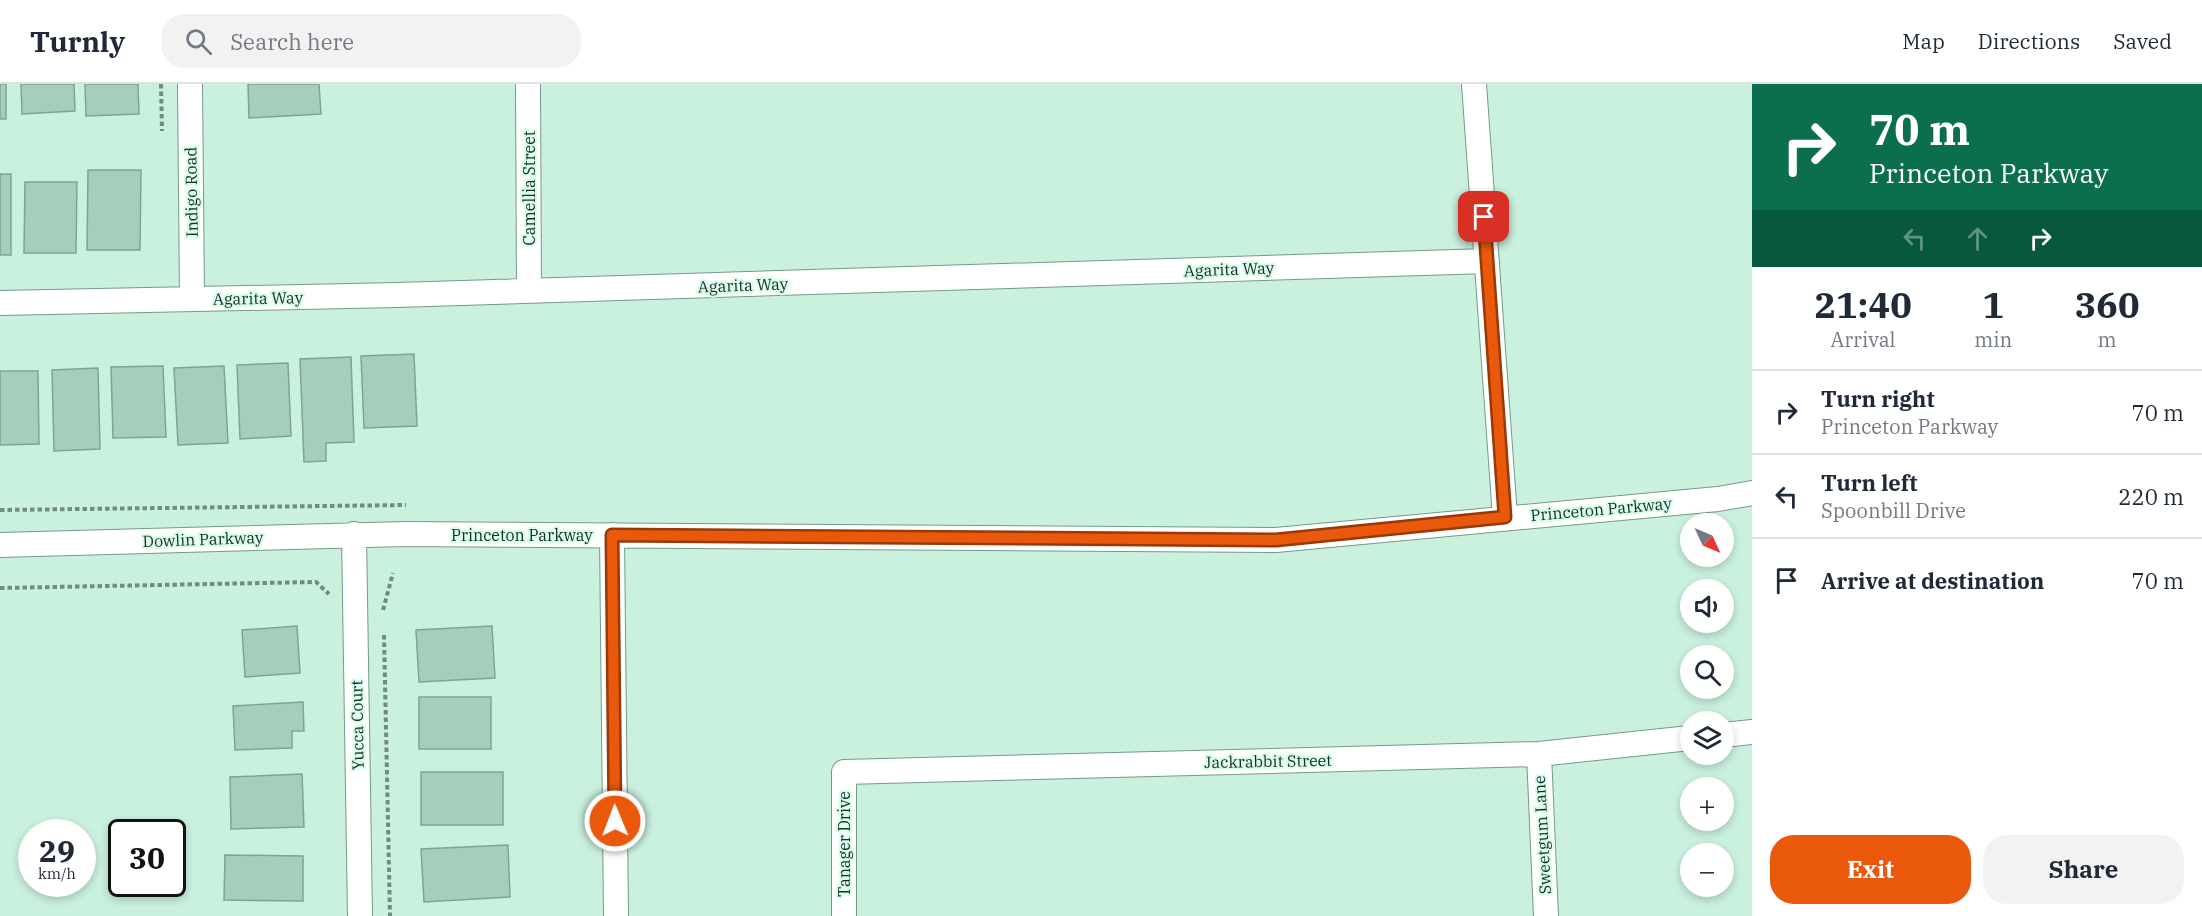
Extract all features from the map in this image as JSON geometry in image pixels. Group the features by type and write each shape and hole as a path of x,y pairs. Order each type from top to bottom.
{"street":[{"name":"Indigo Road","path":"190,84 192,299"},
{"name":"Camellia Street","path":"528,84 529,291"},
{"path":"1474,84 1505,517"},
{"name":"Agarita Way","path":"0,303 529,291 1487,261"},
{"name":"Princeton Parkway","path":"405,534 1276,540 1718,499 1752,493"},
{"name":"Yucca Court","path":"354,534 360,916"},
{"name":"Dowlin Parkway","path":"0,545 405,534"},
{"path":"612,535 616,916"},
{"path":"1734,734 1752,732"},
{"name":"Jackrabbit Street","path":"844,772 1539,754 1680,739"},
{"name":"Sweetgum Lane","path":"1539,754 1546,916"},
{"name":"Tanager Drive","path":"844,772 844,916"}],"path":[{"path":"161,84 162,141"},
{"path":"0,510 406,505"},
{"path":"384,618 383,606 393,573"},
{"path":"0,588 316,582 329,592 329,604"},
{"path":"384,630 390,916"}],"building":[{"path":"0,84 6,84 6,119 0,119"},
{"path":"21,84 74,84 75,111 22,114"},
{"path":"85,84 138,84 139,114 86,116"},
{"path":"248,84 319,84 321,114 249,118"},
{"path":"88,170 141,170 140,250 87,250"},
{"path":"0,174 11,174 11,255 0,255"},
{"path":"25,182 77,182 76,253 24,253"},
{"path":"414,354 417,426 364,428 361,356"},
{"path":"351,357 354,442 326,443 326,461 304,462 300,359"},
{"path":"288,363 291,436 240,439 237,365"},
{"path":"163,366 166,437 113,438 111,367"},
{"path":"224,366 228,443 178,445 174,368"},
{"path":"98,368 100,449 54,451 52,370"},
{"path":"0,371 38,371 39,444 0,445"},
{"path":"297,626 300,673 245,677 242,630"},
{"path":"492,626 495,678 419,682 416,630"},
{"path":"419,697 491,697 491,749 419,749"},
{"path":"303,702 304,731 292,731 292,748 235,750 233,706"},
{"path":"421,772 503,772 503,825 421,825"},
{"path":"302,774 304,827 231,829 230,777"},
{"path":"508,845 510,897 424,902 421,849"},
{"path":"225,855 303,856 303,901 224,900"}],"route":[{"path":"615,821 612,535 1276,540 1505,517 1484,217"}]}
